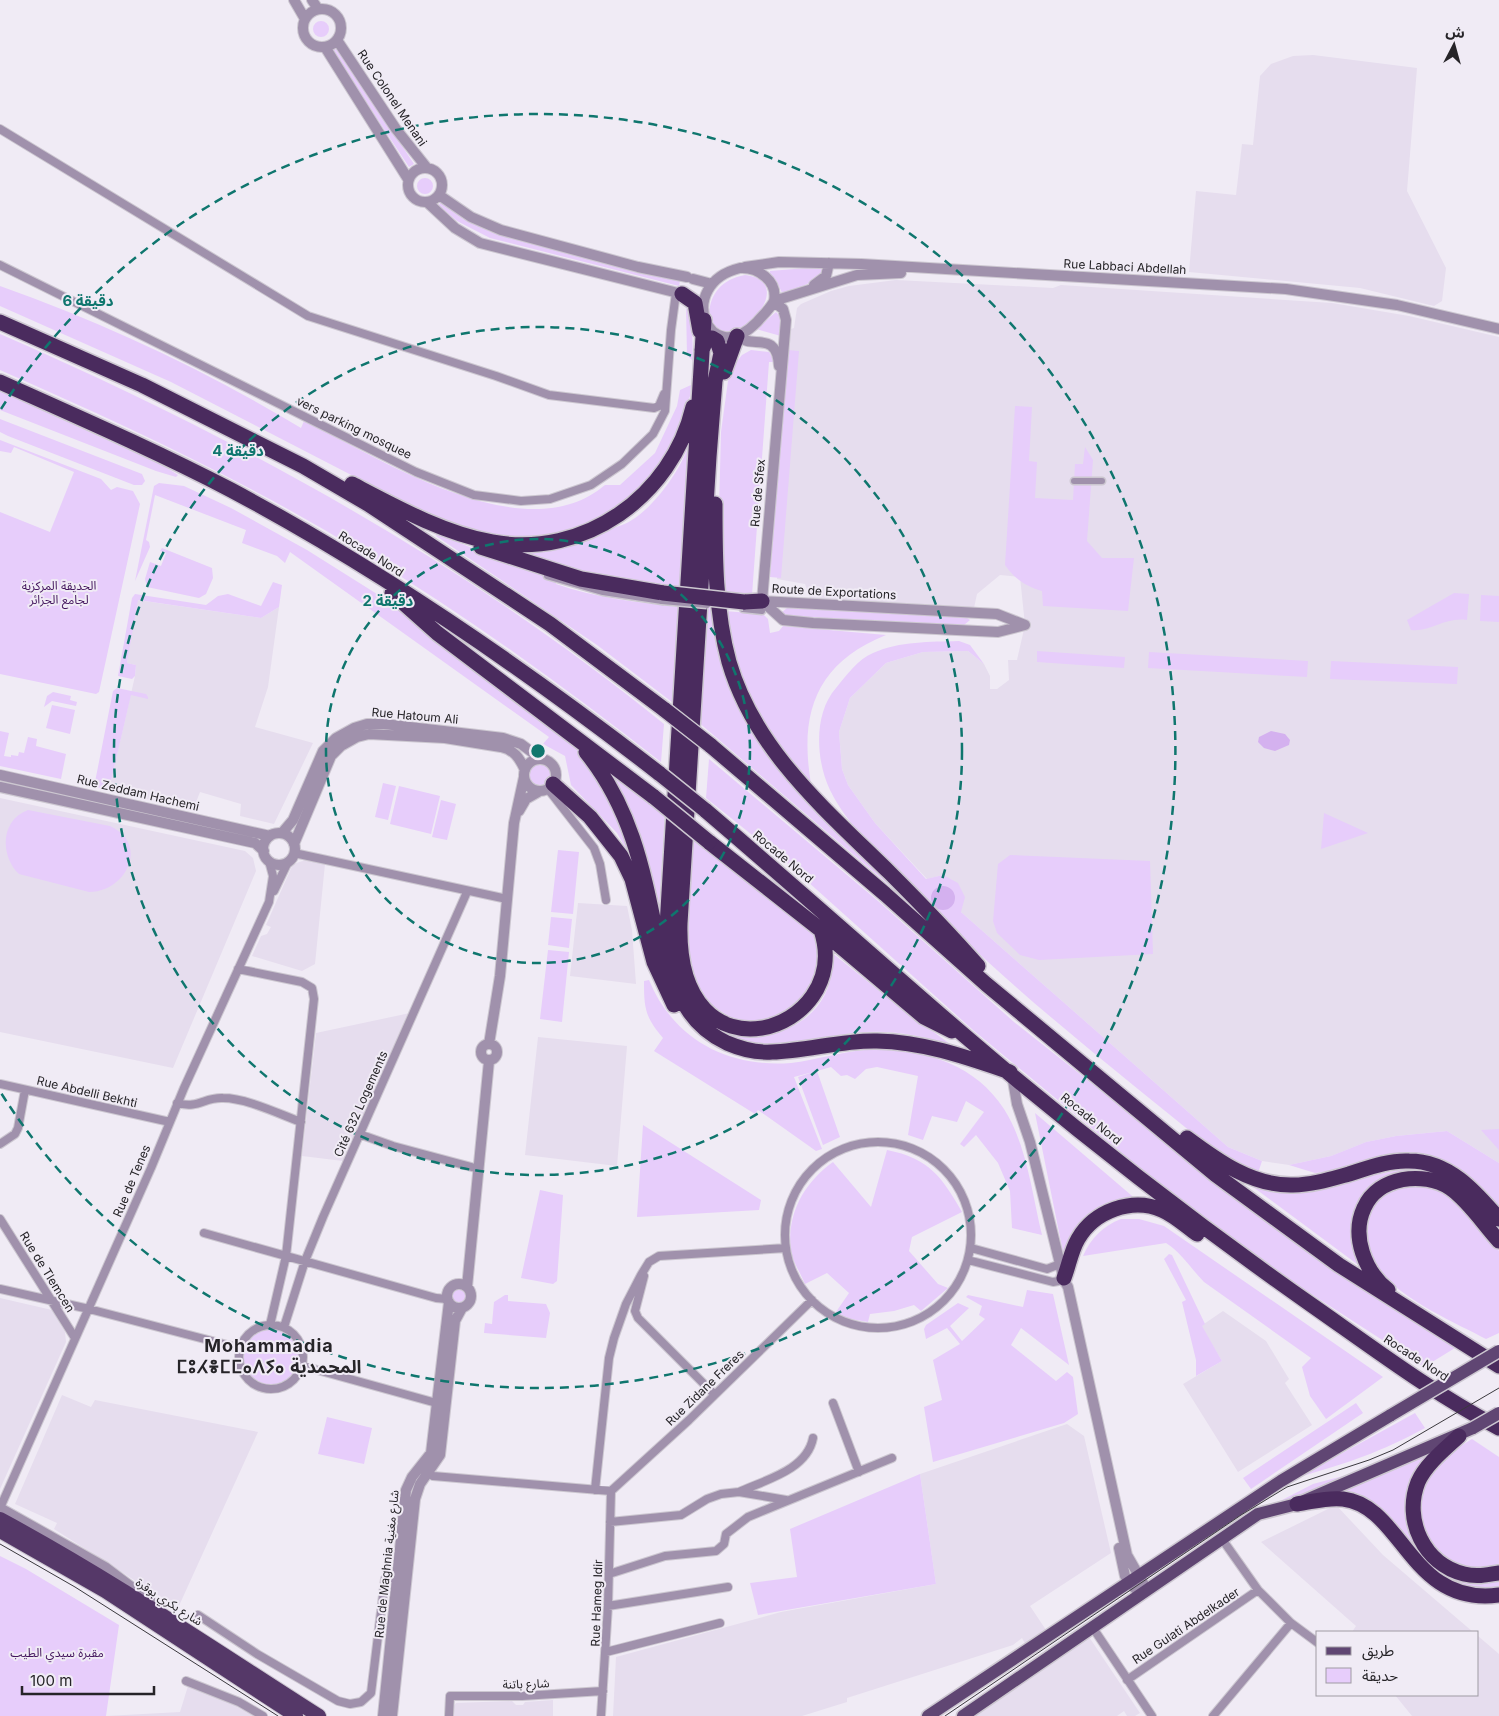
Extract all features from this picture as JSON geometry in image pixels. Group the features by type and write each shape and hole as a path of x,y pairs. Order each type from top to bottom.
{"highway":[{"path":"682,294 691,299 698,311 701,360"},
{"path":"690,1015 671,973 667,926 704,320"},
{"path":"0,322 89,360 254,441 368,504 550,624 710,745 1043,1031 1216,1175 1339,1265 1458,1342 1499,1366"},
{"path":"714,391 738,336"},
{"path":"406,511 461,534 509,544 546,544 597,528 633,505 652,488 668,465 690,420 707,338 717,341 720,353 712,407 680,923 681,960 691,993 708,1013 726,1025 757,1029 780,1023 802,1009 818,988 825,963 825,941 821,930"},
{"path":"89,360 122,371 184,398 260,435 457,538 548,570 663,597 762,606"},
{"path":"715,427 721,384 726,366"},
{"name":"Rocade Nord","path":"0,382 206,477 303,530 372,572 523,672 705,810 821,908 966,1037 1240,1255 1399,1366 1497,1424"},
{"path":"712,407 715,427 717,594 730,663 745,703 756,724 777,756 807,791 1043,1031"},
{"path":"372,572 437,633 654,796 821,930 924,1017 966,1037"},
{"path":"569,731 609,783 627,818 640,859 667,976 690,1015"},
{"path":"547,788 590,817 621,856 632,879 649,947 660,977 678,1010 690,1015 718,1039 754,1051 770,1052 858,1042 892,1041 922,1045 1011,1073"},
{"path":"1099,1076 1238,1172 1265,1182 1293,1185 1323,1181 1381,1165 1409,1160 1435,1165 1459,1177 1499,1219"},
{"path":"1458,1342 1381,1284 1361,1251 1359,1228 1364,1206 1390,1183 1415,1177 1427,1179 1438,1182 1458,1195 1499,1241"},
{"path":"1063,1274 1083,1230 1103,1214 1128,1206 1145,1206 1161,1210 1216,1248 1227,1253 1240,1255"},
{"path":"1459,1436 1427,1469 1418,1482 1413,1513 1415,1527 1419,1538 1432,1556 1452,1570 1482,1576 1499,1573"},
{"path":"1297,1504 1329,1499 1344,1499 1361,1504 1375,1514 1424,1571 1434,1578 1458,1591 1481,1595 1499,1595"},
{"name":"شارع بكري بوقرة","path":"0,1519 66,1556 320,1716"},
{"name":"شارع بكري بوقرة","path":"0,1530 105,1591 296,1716"}],"main road":[{"path":"928,1716 1281,1481 1499,1351"},
{"path":"964,1716 1258,1514 1297,1504 1459,1436 1473,1428 1497,1424"}],"street":[{"path":"294,0 305,19 303,30 306,38 317,47 324,47 338,40 342,27 338,16 332,12 318,9 312,0"},
{"path":"305,19 318,9"},
{"name":"Rue Colonel Menani","path":"338,40 396,129 427,168"},
{"path":"324,47 408,179 410,195 415,200 427,202 455,228 480,243 705,300"},
{"name":"vers parking mosquee","path":"0,129 308,316 486,373 549,396 654,408 661,402 667,385"},
{"path":"408,179 416,170 427,168 433,170 440,177 442,183 439,195 427,202"},
{"path":"439,195 472,216 500,230 638,267 712,284"},
{"name":"Rue Labbaci Abdellah","path":"745,268 772,262 829,263 1293,290 1397,305 1499,329"},
{"path":"785,314 789,301 825,278 829,263"},
{"name":"vers parking mosquee","path":"0,265 416,472 474,495 521,501 550,499 591,485 622,464 653,434 665,411 671,330 682,294"},
{"path":"745,268 761,273 771,283 774,290 774,302 749,330 738,336 722,336 714,332 704,320 705,300 712,284 734,269 745,268"},
{"name":"Rue Labbaci Abdellah","path":"774,302 857,275 898,273 1277,293 1396,309 1499,336"},
{"path":"774,302 785,314"},
{"name":"Rue de Sfex","path":"762,606 785,314"},
{"name":"Rue de Sfex","path":"738,336 744,341 764,342 772,346 779,360 780,387"},
{"path":"1074,481 1102,481"},
{"path":"547,576 603,592 663,597"},
{"name":"Route de Exportations","path":"762,606 996,614 1015,624 998,632 975,632 783,620 762,606"},
{"path":"975,632 976,613"},
{"name":"Rue Hatoum Ali","path":"282,833 294,820 326,747 336,738 360,726 384,724 503,738 521,744 541,759"},
{"name":"Rue Hatoum Ali","path":"294,848 331,756 341,746 357,737 369,734 389,734 501,747 509,749 517,755 524,773"},
{"path":"204,1233 448,1301 455,1307 462,1308 469,1304 472,1297 467,1287 489,1061 484,1059 481,1052 482,1047 489,1044 496,1009 514,823 524,773 531,762 541,759 546,760 556,773 547,788 526,799 514,823"},
{"path":"524,773 532,788 547,788"},
{"name":"Rue Zeddam Hachemi","path":"0,775 270,836"},
{"name":"Rue Zeddam Hachemi","path":"0,787 254,843 264,851"},
{"path":"547,788 594,848 600,864 606,900"},
{"path":"269,902 288,862 294,848 292,839 282,833 270,836 264,845 264,851 269,861 280,865 288,862"},
{"path":"294,848 467,892 507,899"},
{"name":"Rue de Tenes","path":"0,1508 89,1309 177,1103 269,902 273,876 269,861"},
{"name":"Cité 632 Logements","path":"284,1327 304,1260 467,892"},
{"path":"238,969 302,982 312,988 314,1010 286,1256 270,1325"},
{"path":"1011,1073 1017,1104 1032,1152 1068,1287 1089,1399 1133,1579 1143,1593"},
{"name":"Rue Abdelli Bekhti","path":"0,1084 170,1122"},
{"path":"0,1144 16,1134 25,1090"},
{"path":"177,1103 193,1106 211,1099 227,1098 302,1122"},
{"path":"359,1134 393,1146 479,1170"},
{"path":"874,1142 896,1144 918,1151 936,1163 952,1178 970,1216 971,1248 968,1260 954,1289 937,1307 916,1320 895,1326 872,1328 850,1324 829,1314 812,1300 800,1284 791,1267 786,1248 786,1226 790,1205 800,1185 809,1174 832,1155 852,1146 874,1142"},
{"name":"Rue de Tlemcen","path":"0,1219 75,1338"},
{"path":"595,1490 609,1358 626,1304 648,1262 659,1256 786,1248"},
{"path":"971,1248 1063,1274"},
{"path":"968,1260 1053,1282 1063,1274"},
{"path":"648,1262 635,1311 638,1318 714,1394"},
{"path":"448,1301 448,1291 453,1285 460,1284 467,1287"},
{"path":"0,1289 89,1309 240,1348"},
{"name":"Rue Zidane Freres","path":"611,1491 812,1300"},
{"name":"Rue de Maghnia شارع مغنية","path":"441,1404 448,1301"},
{"name":"Rue de Maghnia شارع مغنية","path":"392,1716 403,1577 406,1490 408,1484 424,1471 431,1453 455,1320 462,1308"},
{"path":"270,1325 284,1327 292,1332 302,1347 303,1366 292,1383 283,1388 262,1389 253,1384 240,1368 240,1348 249,1333 257,1328 270,1325"},
{"path":"303,1366 441,1404"},
{"path":"833,1403 859,1472"},
{"path":"610,1522 681,1515 707,1499 740,1492 790,1468 812,1446 813,1438"},
{"path":"610,1574 665,1556 716,1551 724,1544 726,1534 748,1517 892,1458"},
{"path":"424,1471 611,1491"},
{"name":"Rue Hameg Idir","path":"601,1716 610,1574 611,1491"},
{"path":"740,1492 786,1500"},
{"path":"0,1508 81,1552 127,1581 188,1632"},
{"path":"1222,1539 1258,1590 1291,1623 1316,1642"},
{"path":"198,1615 326,1696 350,1704 361,1702 371,1693 373,1685 385,1579 403,1577"},
{"name":"Rue de Maghnia شارع مغنية","path":"383,1716 403,1577"},
{"path":"608,1606 728,1587"},
{"name":"Rue Gulati Abdelkader","path":"1127,1680 1258,1590"},
{"path":"606,1652 720,1623"},
{"path":"1213,1716 1291,1623"},
{"path":"1093,1628 1152,1716"},
{"path":"186,1681 239,1702 263,1716"},
{"name":"شارع باتنة","path":"449,1716 450,1696 603,1691"}],"shaded area":[{"path":"1313,55 1417,68 1407,191 1446,268 1442,301 1434,306 1360,288 1189,272 1196,191 1236,195 1242,144 1253,145 1260,76 1271,64 1293,56"},
{"path":"896,280 1053,288 1061,285 1332,303 1409,316 1499,337 1499,1163 1447,1131 1396,1136 1366,1142 1331,1156 1289,1165 1262,1161 1228,1147 961,912 943,875 927,879 875,823 848,785 842,769 839,732 850,698 886,663 923,652 968,651 984,664 990,676 990,689 997,689 1009,680 1008,660 1017,660 1025,625 1020,577 1000,575 977,594 974,608 810,598 805,584 777,579 789,351 791,329 794,328 797,308 801,304 831,291 849,286"},
{"path":"137,600 261,618 279,607 268,687 255,727 313,743 274,824 240,816 241,804 200,792 193,810 109,790 135,676 136,665 127,663"},
{"path":"1271,731 1285,734 1290,740 1289,745 1275,751 1264,748 1258,742 1259,737"},
{"path":"0,798 245,851 253,858 256,871 173,1068 0,1032"},
{"path":"306,860 325,864 315,964 302,971 252,956 261,936 267,934 271,927 266,925 293,864"},
{"path":"938,886 948,886 955,893 955,903 948,910 938,910 931,903 931,893"},
{"path":"578,903 627,906 632,930 636,984 570,976"},
{"path":"410,1013 343,1161 302,1156 316,1033"},
{"path":"538,1037 627,1046 617,1166 525,1155"},
{"path":"0,1298 52,1310 65,1332 66,1342 0,1489"},
{"path":"1223,1311 1266,1341 1289,1379 1285,1383 1312,1425 1238,1472 1183,1384 1222,1361 1201,1326"},
{"path":"62,1395 91,1407 95,1400 258,1432 178,1608 54,1529 57,1523 15,1504"},
{"path":"1067,1424 1084,1436 1111,1553 1030,1606 1046,1630 1027,1647 1022,1638 1013,1645 847,1698 847,1702 802,1716 613,1716 616,1657 781,1612 936,1584 920,1474"},
{"path":"1336,1505 1383,1555 1472,1631 1353,1631 1356,1626 1261,1542"},
{"path":"1089,1637 1140,1713 1135,1716 1127,1716 1124,1711 1117,1716 971,1716"},
{"path":"1479,1637 1499,1654 1499,1716 1412,1716 1396,1696 1479,1696"},
{"path":"188,1686 237,1705 259,1716 106,1716 180,1712"},
{"path":"553,1700 553,1716 454,1716 454,1706 456,1703 512,1701 516,1705 523,1705 525,1702"}],"green space":[{"path":"318,21 324,21 329,26 327,35 318,37 313,32 313,26"},
{"path":"336,46 414,164 409,167 331,49"},
{"path":"422,178 428,178 433,183 431,192 422,194 417,189 417,183"},
{"path":"442,201 463,219 491,232 680,281 679,286 490,238 457,221 438,205"},
{"path":"818,267 824,271 820,278 783,295 777,282 770,275 770,271"},
{"path":"745,275 759,279 766,286 767,295 757,316 739,330 726,333 720,330 709,317 711,301 718,289 724,284"},
{"path":"0,286 116,332 229,387 301,428 304,421 412,476 454,493 495,505 535,509 572,503 605,485 620,485 655,453 677,406 680,390 691,385 690,396 662,468 610,517 552,537 498,538 453,525 421,511 171,382 0,306"},
{"path":"686,307 692,323 693,361 687,355"},
{"path":"776,312 780,316 781,336 756,329"},
{"path":"0,334 175,415 346,507 428,556 509,609 587,665 664,724 661,762 589,707 478,627 363,553 275,502 185,455 0,370"},
{"path":"751,350 769,352 775,362 769,362 752,595 722,593 719,510 721,432 728,381 734,365 742,355"},
{"path":"787,350 799,351 781,578 770,577"},
{"path":"0,391 164,466 178,475 176,477 156,471 0,410"},
{"path":"1015,406 1032,407 1029,461 1037,462 1035,498 1073,500 1075,464 1083,464 1085,447 1093,460 1087,541 1102,558 1134,558 1128,611 1043,606 1042,591 1030,587 1021,581 1005,565"},
{"path":"0,419 142,474 145,481 142,485 134,485 8,436 0,432"},
{"name":"الحديقة المركزية لجامع الجزائر","path":"0,440 101,479 111,490 117,487 133,491 140,504 99,692 96,694 0,674 0,512 50,532 74,472 14,447 11,453 0,451"},
{"path":"688,447 680,588 602,578 499,548 604,530 632,520 662,492 678,469"},
{"path":"159,483 184,486 231,508 307,550 396,606 574,743 610,800 629,854 617,833 571,785 565,756 543,744 549,737 290,552 285,563 277,556 242,543 246,530 155,495 146,540 149,542 150,547 135,581 154,486"},
{"path":"708,530 738,702 891,883 890,886 697,721"},
{"path":"437,534 551,579 556,584 571,589 616,599 678,607 672,702 597,645 436,536"},
{"path":"162,548 212,568 213,578 206,594 199,598 147,587 145,579 150,562 161,566 166,553 160,551"},
{"path":"273,582 282,585 279,607 261,618 138,600 127,663 136,665 135,676 132,679 118,676 132,598 135,594 206,605 218,596 228,594 261,606"},
{"path":"1454,593 1469,594 1467,620 1452,621 1425,629 1411,630 1407,620"},
{"path":"1481,595 1499,596 1499,622 1480,621"},
{"path":"787,608 964,616 970,620 964,625 786,616 781,613"},
{"path":"724,611 763,614 768,619 770,633 779,631 783,626 886,635 862,647 843,660 828,676 818,693 811,713 808,735 811,784 772,743 739,678"},
{"path":"959,641 970,645 984,664 968,651 923,652 886,663 850,698 839,732 842,769 848,785 875,823 926,879 943,875 958,883 965,897 961,912 1228,1147 1262,1161 1258,1173 1227,1161 1102,1060 1020,990 903,879 863,837 837,803 825,778 819,738 823,711 836,688 862,659 883,649 915,643"},
{"path":"1037,651 1125,657 1124,668 1037,662"},
{"path":"1149,652 1308,661 1307,677 1148,668"},
{"path":"1331,661 1458,667 1457,684 1330,679"},
{"path":"117,688 146,694 148,699 131,695 109,790 94,787 113,691"},
{"path":"53,692 71,696 70,700 77,702 76,706 52,701 44,707 47,696"},
{"path":"52,705 75,710 70,734 46,728"},
{"path":"0,731 9,733 4,756 18,756 19,752 24,753 28,737 37,739 36,746 66,754 61,779 0,766"},
{"path":"709,759 878,901 1014,1022 1219,1184 1297,1242 1455,1348 1424,1367 1251,1255 1192,1211 973,1030 787,863 706,798"},
{"path":"540,763 550,770 551,774 544,784 540,785 530,778 529,774 536,764"},
{"path":"610,772 665,811 659,909 662,934 636,830"},
{"path":"383,783 396,786 388,820 375,817"},
{"path":"399,786 440,796 431,834 390,824"},
{"path":"441,800 456,804 447,840 432,837"},
{"path":"28,810 110,826 122,834 129,844 131,855 128,866 122,876 114,884 102,890 89,892 19,874 8,858 6,839 12,822"},
{"path":"1324,813 1368,833 1321,849"},
{"path":"690,834 817,933 820,942 814,987 774,1021 737,1022 704,1000 686,957"},
{"path":"558,850 579,852 573,914 551,912"},
{"path":"1010,855 1150,861 1153,954 1039,960 1020,955 997,933 993,921 998,864"},
{"path":"551,917 572,919 569,948 548,945"},
{"path":"548,950 569,952 562,1022 540,1019"},
{"path":"831,952 893,1002 954,1047 917,1036 892,1032 853,1033 790,1043 765,1044 742,1041 710,1027 713,1025 734,1033 756,1035 777,1032 796,1024 813,1012 825,995 831,975"},
{"path":"649,980 659,1001 672,1019 688,1034 705,1046 746,1060 768,1063 791,1063 856,1051 885,1050 925,1055 961,1069 992,1093 1012,1123 1028,1170 1042,1235 1012,1228 1010,1191 998,1163 976,1135 964,1147 960,1144 984,1112 966,1101 957,1122 932,1116 923,1140 908,1135 918,1076 877,1067 866,1069 855,1079 847,1075 841,1076 831,1067 817,1071 840,1137 823,1145 798,1077 813,1072 794,1077 822,1149 816,1151 758,1110 755,1114 654,1051 663,1038 652,1024 645,1005 644,981"},
{"path":"1035,1113 1138,1201 1109,1207 1064,1257"},
{"path":"643,1125 761,1200 759,1210 637,1217"},
{"path":"1499,1129 1499,1150 1481,1130"},
{"path":"1447,1131 1499,1163 1499,1211 1458,1168 1443,1161 1386,1157 1332,1171 1315,1173 1289,1165 1331,1156 1366,1142 1396,1136"},
{"path":"887,1150 914,1158 933,1171 941,1179 962,1212 912,1237 909,1251 938,1284 948,1288 921,1311 914,1305 894,1311 870,1314 868,1322 845,1318 836,1312 849,1293 827,1273 805,1284 795,1264 791,1252 790,1238 794,1212 806,1190 823,1170 833,1162 871,1207"},
{"path":"1407,1168 1423,1170 1436,1175 1459,1188 1479,1207 1499,1230 1499,1233 1440,1178 1371,1191 1360,1263 1357,1264 1253,1187 1255,1185 1348,1181"},
{"path":"1414,1185 1435,1188 1456,1201 1499,1251 1499,1333 1486,1339 1433,1312 1396,1287 1381,1273 1371,1258 1366,1236 1367,1222 1372,1207 1377,1201 1391,1192"},
{"path":"540,1190 563,1195 557,1281 553,1284 521,1278"},
{"path":"1121,1219 1139,1219 1164,1226 1383,1377 1326,1419 1310,1396 1302,1367 1311,1358 1204,1282 1172,1247 1166,1243 1083,1256 1098,1233"},
{"path":"1169,1254 1172,1255 1205,1324 1202,1326 1222,1361 1196,1376 1196,1360 1182,1302 1186,1300 1164,1259"},
{"path":"459,1287 465,1290 468,1296 465,1302 459,1305 453,1302 450,1296 453,1290"},
{"path":"1027,1290 1053,1294 1069,1365 1021,1328 1011,1345 1056,1381 1067,1372 1073,1377 1078,1414 1064,1423 933,1462 924,1407 942,1400 933,1360 960,1344 947,1328 926,1339 924,1329 926,1325 958,1303 969,1308 950,1326 962,1341 985,1319 979,1315 982,1306 966,1297 968,1295 1023,1307"},
{"path":"508,1295 508,1301 546,1304 550,1313 546,1338 484,1333 485,1323 492,1324 494,1302"},
{"path":"271,1329 282,1331 291,1337 297,1346 299,1357 297,1368 291,1377 282,1383 271,1385 260,1383 251,1377 245,1368 243,1357 245,1346 251,1337 260,1331"},
{"path":"1356,1403 1363,1413 1251,1489 1243,1478"},
{"path":"1415,1413 1425,1428 1394,1444 1364,1456 1299,1477"},
{"path":"327,1417 372,1428 364,1464 318,1454"},
{"path":"1472,1439 1499,1457 1499,1569 1486,1572 1446,1562 1422,1536 1419,1502 1426,1480 1449,1453"},
{"path":"1437,1451 1410,1525 1467,1582 1479,1583 1499,1580 1499,1591 1475,1590 1436,1574 1388,1521 1331,1494"},
{"path":"1358,1472 1332,1486 1263,1510 1313,1484"},
{"path":"920,1474 936,1584 758,1615 750,1583 797,1577 790,1529"},
{"name":"مقبرة سيدي الطيب","path":"0,1556 26,1569 119,1625 106,1716 0,1716"}],"tram line":[{"path":"945,1716 1241,1515 1287,1487 1369,1460 1393,1450 1499,1388"},
{"path":"0,1544 75,1587 278,1716"}],"district":[{"name":"Mohammadia ⵎⵓⵃⴻⵎⵎⴰⴷⵢⴰ المحمدية","path":"269,1356"}]}
